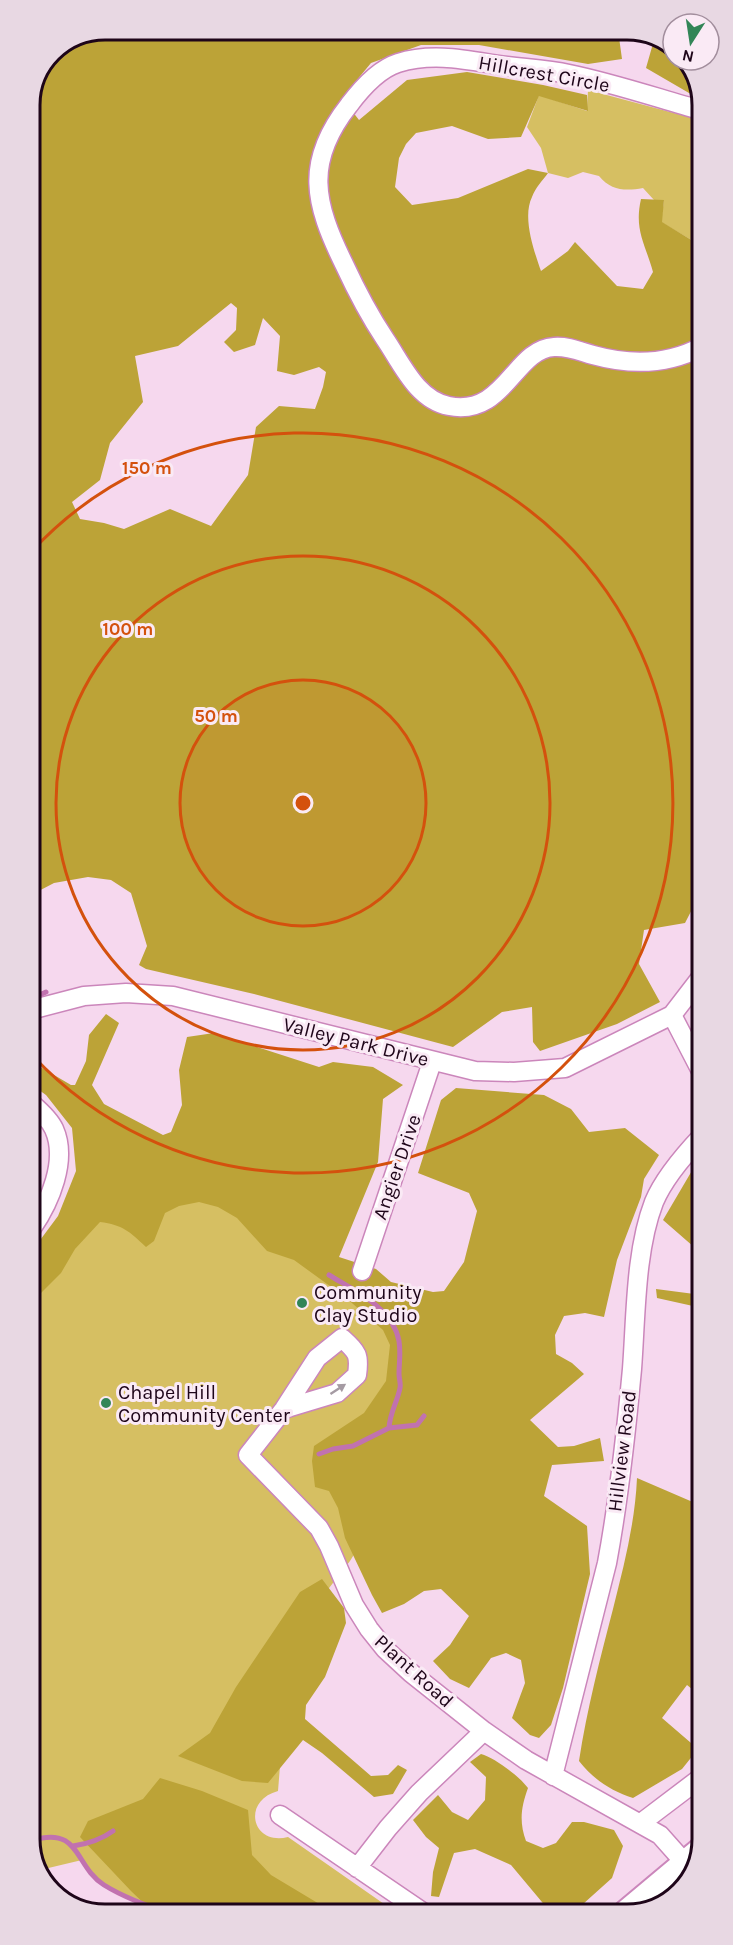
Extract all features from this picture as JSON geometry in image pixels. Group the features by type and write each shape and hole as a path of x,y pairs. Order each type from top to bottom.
{"main road":[{"path":"635,1904 689,1858"}],"street":[{"name":"Hillcrest Circle","path":"693,108 568,74 449,57 424,58 397,63 373,78 354,97 335,122 325,143 318,182 323,218 366,310 418,389 431,399 463,408 481,403 501,390 538,351 550,347 570,347 621,361 647,362 669,360 693,350"},
{"name":"Valley Park Drive","path":"40,1007 84,996 126,993 173,996 432,1062 475,1071 514,1072 565,1068 672,1015 693,988"},
{"path":"672,1015 693,1056"},
{"name":"Angier Drive","path":"362,1271 432,1062"},
{"path":"40,1113 54,1128 58,1148 54,1184 40,1213"},
{"name":"Hillview Road","path":"553,1776 607,1563 623,1460 638,1288 647,1226 665,1182 693,1147"},
{"name":"Plant Road","path":"284,1408 248,1455 319,1528 354,1605 385,1649 411,1673 484,1731 553,1776 641,1823 690,1855"},
{"path":"357,1868 419,1793 484,1731"},
{"path":"641,1823 693,1784"},
{"path":"280,1815 411,1904"}],"shaded area":[{"path":"106,40 620,41 622,59 588,64 479,45 421,45 371,63 342,98 359,120 407,80 467,72 587,95 588,111 539,96 521,137 488,139 452,126 416,133 406,144 399,158 395,187 412,205 458,198 528,169 548,173 533,194 528,214 530,234 541,271 568,251 575,242 617,286 643,289 653,272 641,236 639,210 641,199 664,200 662,222 693,241 693,907 685,923 644,930 639,964 660,1002 617,1024 540,1051 533,1042 532,1007 502,1012 453,1047 254,994 146,969 139,965 147,946 131,893 111,880 88,877 54,883 41,890 41,101 47,77 54,66 81,45","holes":["231,303 237,308 236,330 224,342 234,352 255,345 263,318 280,336 277,371 294,375 319,367 326,372 315,409 279,406 256,427 248,475 211,526 170,509 124,529 80,519 72,502 100,480 110,443 143,402 135,356 178,346"]},
{"path":"653,46 661,50 661,72 684,72 691,94 689,93 646,68"},
{"path":"588,90 693,118 693,241 661,222 664,200 654,200 643,188 619,189 609,185 599,176 583,172 568,178 548,173 541,148 527,127 539,95 587,111"},
{"path":"106,1014 119,1023 92,1085 104,1104 163,1135 171,1132 182,1105 179,1070 187,1037 214,1033 319,1067 333,1062 373,1067 403,1085 383,1099 378,1162 339,1257 376,1269 391,1282 433,1292 444,1291 464,1262 477,1211 469,1193 418,1173 441,1100 456,1088 544,1095 571,1109 589,1132 625,1128 659,1155 644,1179 641,1197 617,1260 604,1317 585,1313 564,1316 555,1335 556,1354 572,1363 584,1374 530,1420 558,1447 574,1446 600,1438 604,1461 552,1465 544,1496 587,1526 590,1574 563,1688 551,1725 539,1738 530,1735 512,1718 525,1683 521,1660 506,1653 491,1658 469,1688 450,1679 433,1661 450,1645 469,1616 441,1589 424,1591 404,1604 382,1613 345,1538 338,1508 329,1491 315,1487 312,1461 314,1446 364,1413 386,1381 390,1345 383,1330 345,1297 294,1260 267,1251 237,1218 218,1207 199,1202 179,1206 165,1213 154,1241 146,1247 125,1230 100,1222 75,1249 61,1273 40,1294 40,1240 58,1216 76,1171 72,1128 40,1091 40,1067 71,1085 75,1085 86,1061 89,1035"},
{"path":"122,1142 478,1354 350,1561 257,1681 285,1704 278,1791 266,1796 255,1812 259,1829 266,1835 276,1838 288,1837 384,1904 146,1904 110,1888 90,1871 82,1860 47,1868 40,1839 40,1265"},
{"path":"693,1169 693,1246 663,1220"},
{"path":"656,1289 693,1294 693,1306 657,1298"},
{"path":"637,1478 693,1502 693,1690 687,1685 662,1718 693,1745 693,1755 682,1769 633,1798 603,1784 579,1761 594,1684 621,1576 634,1511"},
{"path":"322,1579 344,1608 346,1623 325,1677 306,1705 305,1719 371,1776 388,1775 398,1765 407,1770 393,1794 374,1797 303,1740 268,1783 242,1781 178,1756 210,1733 236,1687 300,1592"},
{"path":"481,1754 493,1759 519,1778 528,1788 522,1814 522,1827 526,1841 543,1848 556,1843 572,1822 584,1822 614,1830 623,1846 612,1878 583,1904 544,1904 511,1865 475,1849 454,1853 439,1897 431,1896 433,1872 439,1848 426,1837 413,1820 438,1795 452,1812 468,1820 485,1800 486,1777 470,1762"},
{"path":"160,1778 202,1791 248,1810 252,1855 271,1875 319,1904 145,1904 80,1837 88,1821 143,1799"}],"waterway":[{"path":"40,995 46,992"},
{"path":"319,1454 353,1446 389,1428 400,1386 399,1341 389,1319 372,1302 329,1275"},
{"path":"389,1428 417,1425 424,1416"},
{"path":"73,1846 94,1841 113,1831"},
{"path":"40,1839 60,1838 69,1843 94,1877 120,1894 144,1904"}],"place":[{"name":"Community Clay Studio","path":"302,1303"},
{"name":"Chapel Hill Community Center","path":"106,1403"}]}
